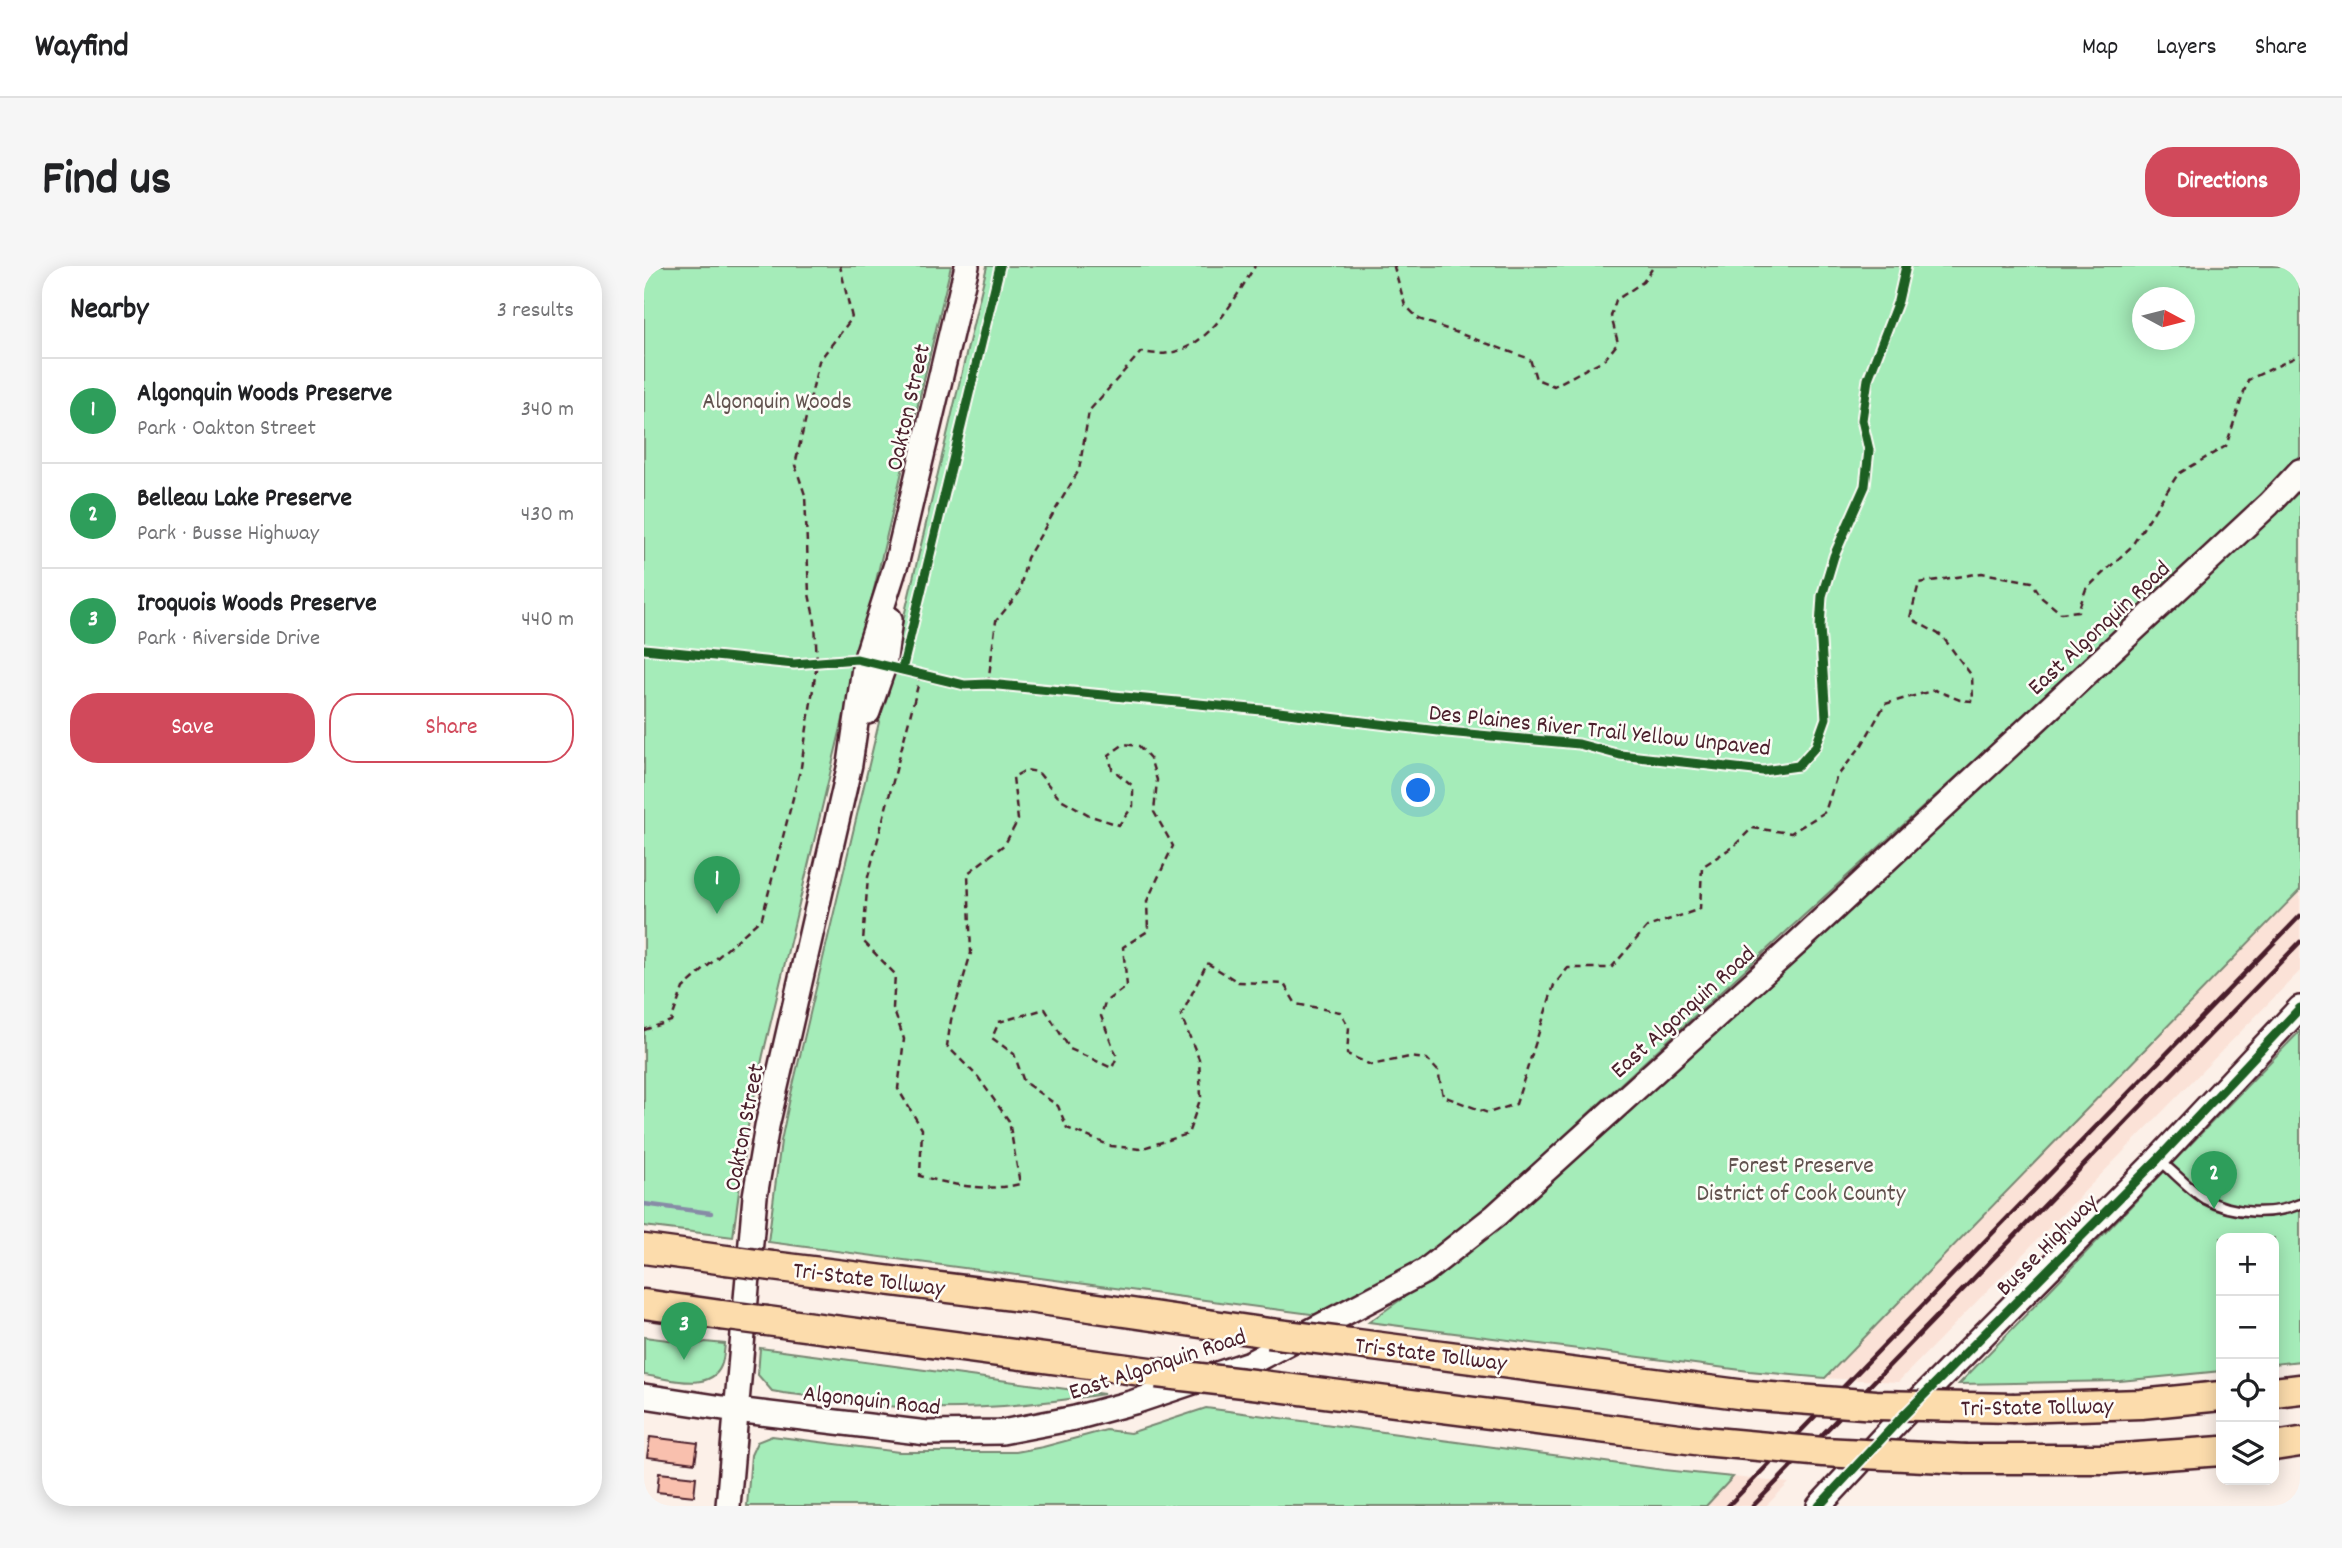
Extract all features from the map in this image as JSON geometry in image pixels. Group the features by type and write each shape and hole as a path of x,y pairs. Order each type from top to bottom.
{"highway":[{"name":"Tri-State Tollway","path":"644,1249 1746,1395 1864,1404 2014,1408 2141,1404 2216,1396"},
{"path":"644,1304 1157,1373 1703,1441 1850,1454 1966,1459 2109,1459 2216,1451"},
{"path":"2279,1391 2300,1389"},
{"path":"2279,1445 2300,1442"}],"main road":[{"name":"Oakton Street","path":"728,1506 760,1162 850,764 865,661 897,561 967,266"},
{"name":"East Algonquin Road","path":"1002,1432 1075,1418 1134,1402 1250,1363 1425,1271 1495,1216 1796,944 2269,504 2300,471"},
{"name":"Oakton Street","path":"850,764 884,666 897,561"},
{"name":"Busse Highway","path":"1819,1506 1901,1418 2158,1159 2300,1008"},
{"name":"Algonquin Road","path":"644,1396 927,1433 1002,1432"}],"lane":[{"path":"2158,1159 2205,1199 2232,1208 2259,1212 2300,1204"}],"path":[{"path":"644,1030 671,1021 683,988 762,918 801,767 817,663 805,495 795,465 819,361 852,318 839,266"},
{"path":"988,684 996,621 1019,593 1027,558 1079,470 1089,411 1141,352 1169,354 1194,342 1222,319 1255,266"},
{"path":"1396,266 1394,267 1405,305 1419,319 1530,359 1536,379 1554,386 1605,359 1618,342 1611,316 1616,300 1643,282 1654,266"},
{"path":"884,666 924,675 867,877 863,941 895,975 893,1007 904,1039 898,1088 922,1129 920,1176 949,1184 1002,1188 1020,1184 1009,1121 978,1077 947,1046 951,1020 971,953 968,873 1005,844 1018,820 1013,777 1026,770 1038,772 1059,798 1091,816 1119,825 1133,806 1133,786 1112,769 1109,755 1124,744 1139,746 1150,758 1157,780 1154,812 1172,846 1147,901 1148,932 1123,947 1127,986 1105,1002 1101,1016 1117,1058 1112,1068 1070,1049 1045,1009 999,1023 992,1038 1014,1054 1024,1082 1058,1105 1067,1128 1111,1146 1140,1149 1188,1134 1201,1097 1199,1059 1181,1016 1207,963 1238,982 1284,984 1296,1004 1340,1012 1349,1027 1347,1054 1371,1065 1409,1057 1427,1059 1438,1072 1443,1096 1488,1113 1516,1104 1553,985 1568,968 1611,968 1647,927 1700,909 1702,867 1734,846 1752,828 1791,833 1825,812 1836,778 1862,745 1885,704 1935,690 1960,701 1973,701 1972,676 1941,636 1910,618 1919,583 1982,573 2032,582 2042,598 2061,612 2078,611 2087,589 2131,547 2178,474 2226,446 2248,380 2300,355"},
{"path":"806,664 831,662"},
{"path":"976,684 1002,685"}],"shaded area":[{"path":"2300,890 2300,971 1898,1382 1825,1378"},
{"path":"1733,1477 1789,1483 1766,1506 1706,1506"}],"green space":[{"name":"Algonquin Woods","path":"644,266 951,266 763,1055 747,1131 733,1237 644,1226"},
{"path":"987,266 2300,266 2300,456 2211,545 1476,1217 1393,1279 1326,1316 768,1242 781,1141"},
{"name":"Forest Preserve District of Cook County","path":"2300,491 2300,890 1825,1378 1749,1371 1369,1322 1479,1244 2169,614"},
{"path":"2300,1031 2300,1361 2279,1363 2279,1233 2216,1233 2216,1371 2120,1381 1959,1384"},
{"path":"644,1337 700,1344 725,1344 722,1363 715,1374 698,1382 644,1375"},
{"path":"760,1348 1104,1394 964,1408 899,1407 850,1402 772,1391 758,1375"},
{"path":"1206,1408 1733,1477 1706,1506 747,1506 751,1455 757,1442 772,1436 899,1452 1016,1452 1106,1430 1130,1433"}],"building":[{"path":"650,1437 698,1443 695,1463 647,1457"},
{"path":"659,1473 696,1477 694,1496 657,1492"}],"waterway":[{"path":"644,1204 711,1213"}],"railway":[{"path":"1728,1506 2300,916"},
{"path":"1753,1506 2300,942"}],"cycle path":[{"path":"902,670 1000,266"},
{"name":"Des Plaines River Trail Yellow Unpaved","path":"644,649 794,664 857,659 965,685 988,684 1262,710 1447,732 1579,744 1620,755 1763,771 1798,766 1816,746 1826,718 1820,627 1822,596 1834,556 1865,486 1869,450 1862,420 1868,379 1898,301 1906,266"},
{"path":"1819,1506 1901,1418 2158,1159 2300,1008"}],"place":[{"name":"Algonquin Woods Preserve","path":"717,914"},
{"name":"Belleau Lake Preserve","path":"2214,1209"},
{"name":"Iroquois Woods Preserve","path":"684,1360"}]}
